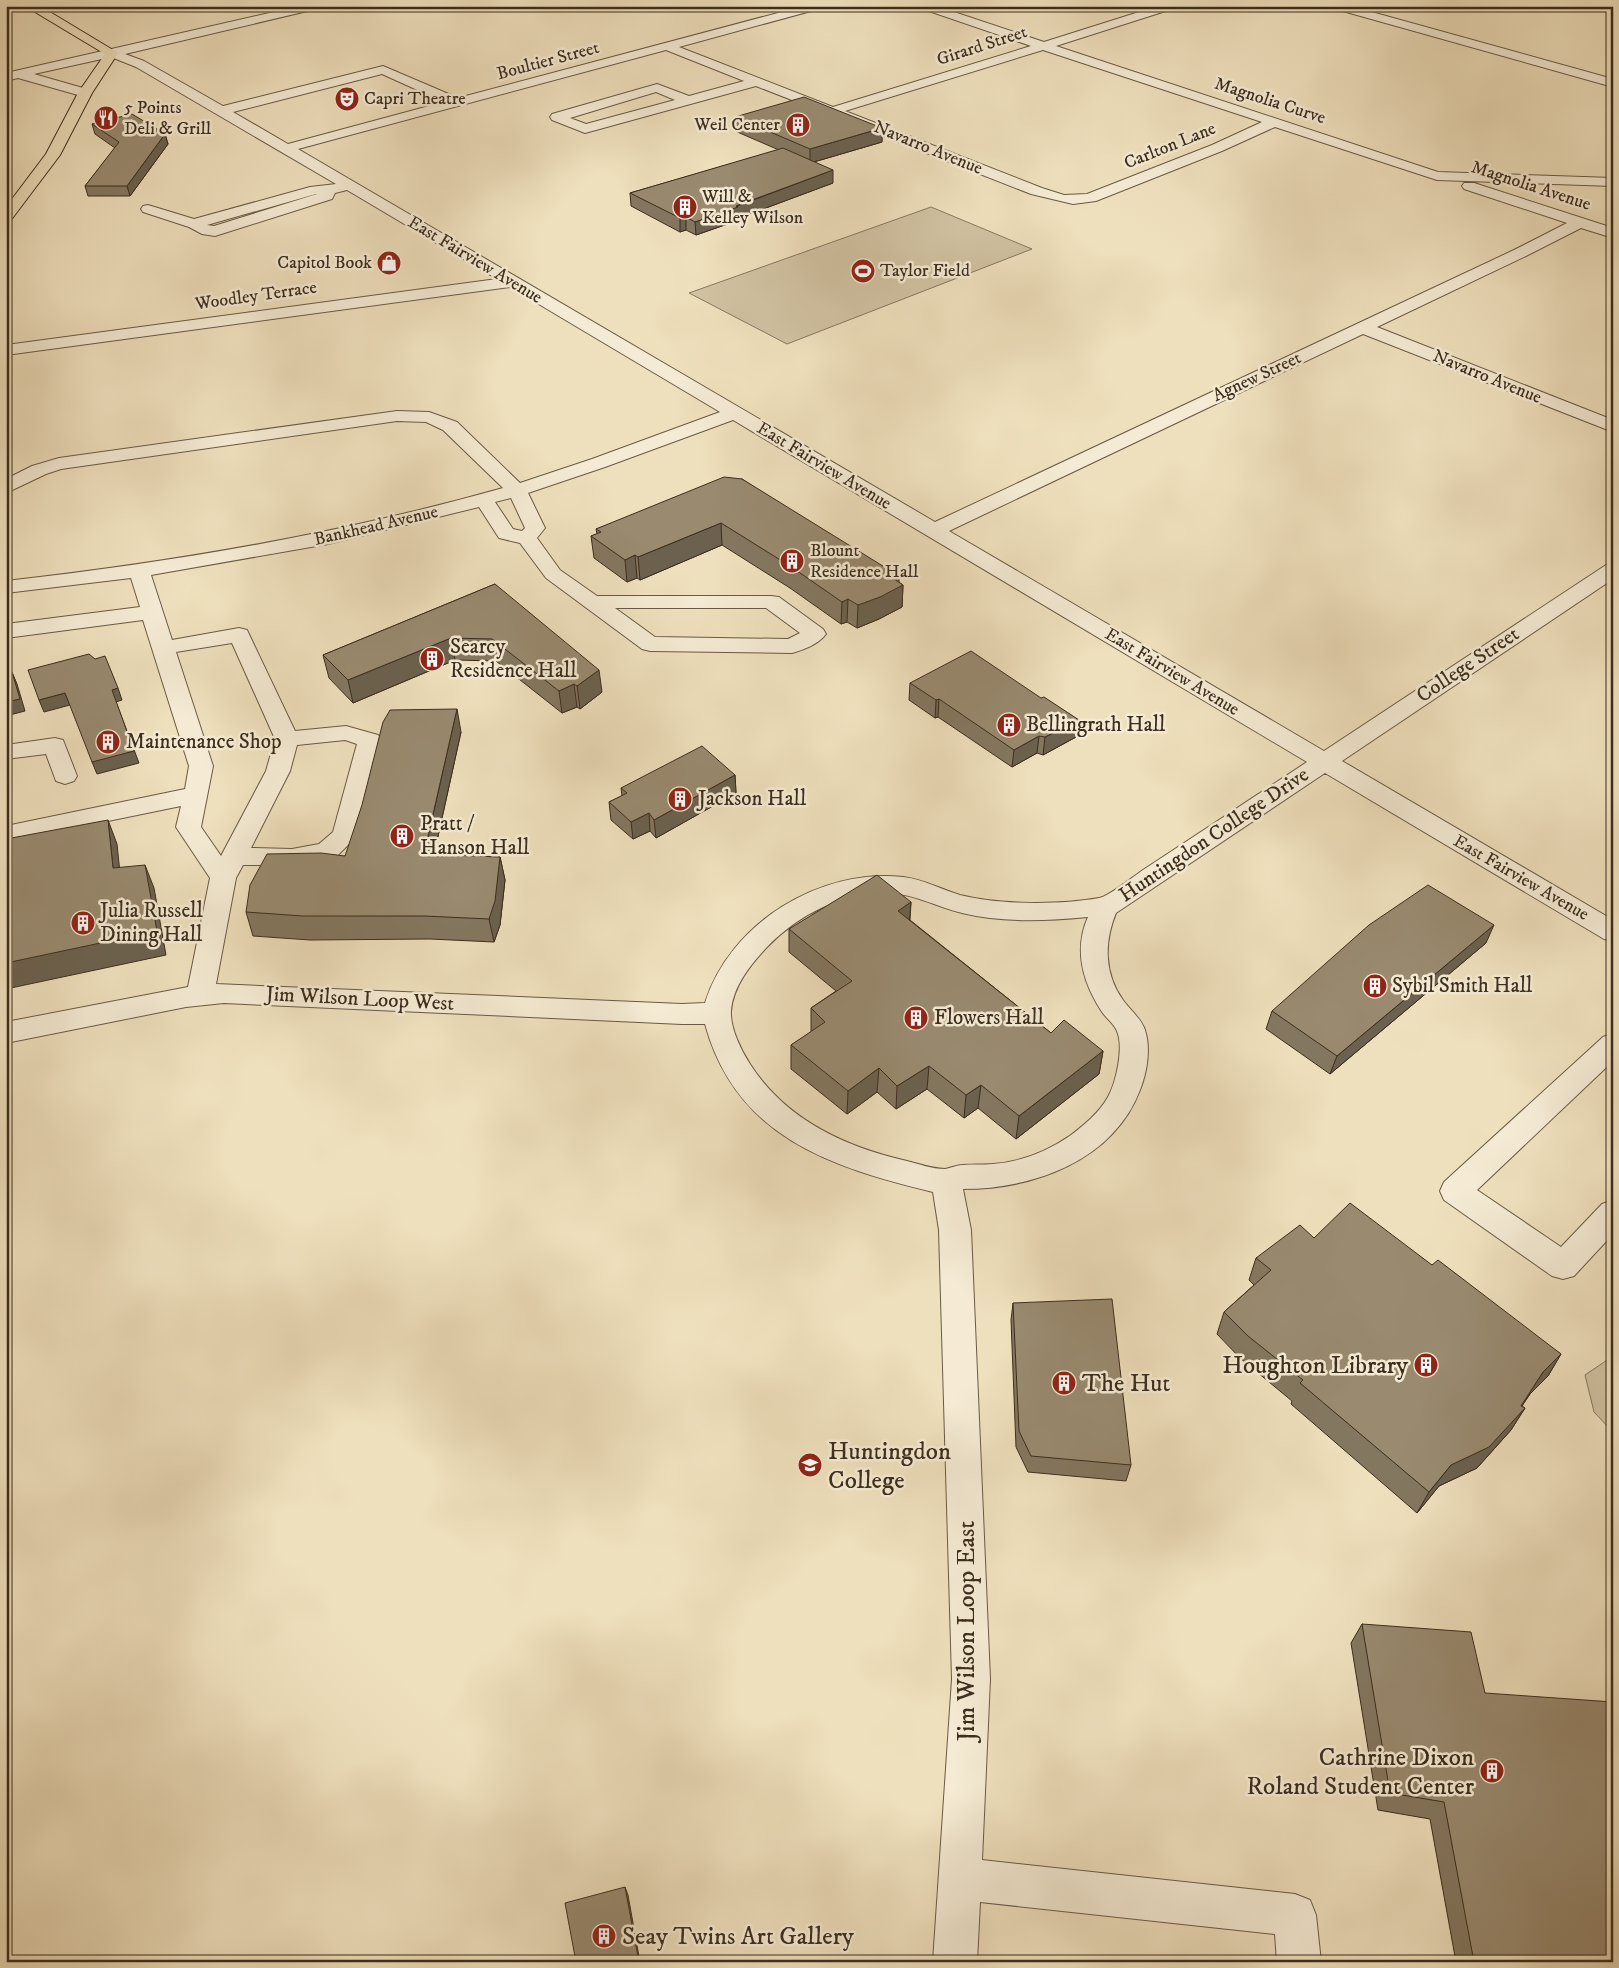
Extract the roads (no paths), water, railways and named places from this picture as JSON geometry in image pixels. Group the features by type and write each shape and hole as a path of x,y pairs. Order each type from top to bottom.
{"main road":[{"name":"East Fairview Avenue","path":"32,6 112,53"},
{"path":"6,217 53,155 85,93 112,53"}],"street":[{"path":"13,75 316,6"},
{"name":"Boultier Street","path":"287,148 818,6"},
{"name":"Magnolia Curve","path":"924,6 1437,176 1613,182"},
{"name":"Girard Street","path":"833,111 1171,6"},
{"path":"1336,6 1613,83"},
{"path":"229,14 247,22"},
{"name":"Navarro Avenue","path":"668,46 1019,184 1060,198 1078,201"},
{"name":"East Fairview Avenue","path":"112,53 140,64 287,148 1613,932"},
{"path":"221,111 383,70 457,103"},
{"path":"13,75 85,93"},
{"path":"686,100 657,88 556,117 585,129 759,81"},
{"name":"Carlton Lane","path":"1078,201 1091,198 1217,148 1274,122"},
{"name":"Magnolia Avenue","path":"1437,176 1613,233"},
{"path":"148,209 194,224 315,190 328,190 349,185"},
{"name":"Agnew Street","path":"932,531 1520,253 1580,222"},
{"name":"Woodley Terrace","path":"6,350 512,282"},
{"name":"Navarro Avenue","path":"1362,328 1613,427"},
{"name":"Bankhead Avenue","path":"6,587 139,572 190,564 322,540 431,514 484,500 610,460 734,413"},
{"path":"6,487 39,470 59,464 397,416 429,417 443,422 517,490 535,528 527,538"},
{"path":"484,500 506,534 527,538 553,574 591,602 650,644 792,646 815,634 770,602 591,602"},
{"name":"College Street","path":"1322,761 1613,569"},
{"path":"139,572 200,766 196,795 188,827 229,867"},
{"path":"6,631 152,612"},
{"path":"163,648 240,634 287,739 278,771 229,867 200,996"},
{"path":"229,867 327,851 345,835 370,740 346,733 287,739"},
{"path":"6,752 55,745 65,776"},
{"name":"Huntingdon College Drive","path":"1105,908 1322,761"},
{"path":"6,834 196,795"},
{"path":"894,884 920,889 952,902 1013,911 1056,911 1095,906 1105,908 1097,924 1094,940 1094,959 1097,977 1105,995 1130,1028 1133,1058 1128,1086 1114,1112 1093,1136 1066,1154 1032,1168 999,1176 957,1178 946,1181 894,1171 858,1161 820,1144 788,1124 761,1100 740,1074 726,1046 717,1013 726,984 737,964 766,930 798,908 841,890 868,885 894,884"},
{"name":"Jim Wilson Loop West","path":"6,1033 186,997 261,994 673,1013 717,1013"},
{"path":"1613,1044 1455,1191 1563,1266 1613,1213"},
{"name":"Jim Wilson Loop East","path":"946,1181 955,1230 971,1679 955,1962"},
{"path":"959,1879 1295,1915 1299,1962"}],"place":[{"name":"Capri Theatre","path":"347,99"},
{"name":"5 Points Deli & Grill","path":"106,118"},
{"name":"Weil Center","path":"798,125"},
{"name":"Will & Kelley Wilson","path":"685,207"},
{"name":"Capitol Book","path":"389,263"},
{"name":"Taylor Field","path":"863,271"},
{"name":"Blount Residence Hall","path":"792,561"},
{"name":"Searcy Residence Hall","path":"432,659"},
{"name":"Bellingrath Hall","path":"1009,725"},
{"name":"Maintenance Shop","path":"108,742"},
{"name":"Jackson Hall","path":"680,799"},
{"name":"Pratt / Hanson Hall","path":"402,836"},
{"name":"Julia Russell Dining Hall","path":"83,923"},
{"name":"Sybil Smith Hall","path":"1375,986"},
{"name":"Flowers Hall","path":"916,1018"},
{"name":"Houghton Library","path":"1426,1365"},
{"name":"The Hut","path":"1064,1383"},
{"name":"Huntingdon College","path":"810,1465"},
{"name":"Cathrine Dixon Roland Student Center","path":"1492,1771"},
{"name":"Seay Twins Art Gallery","path":"604,1936"}]}
